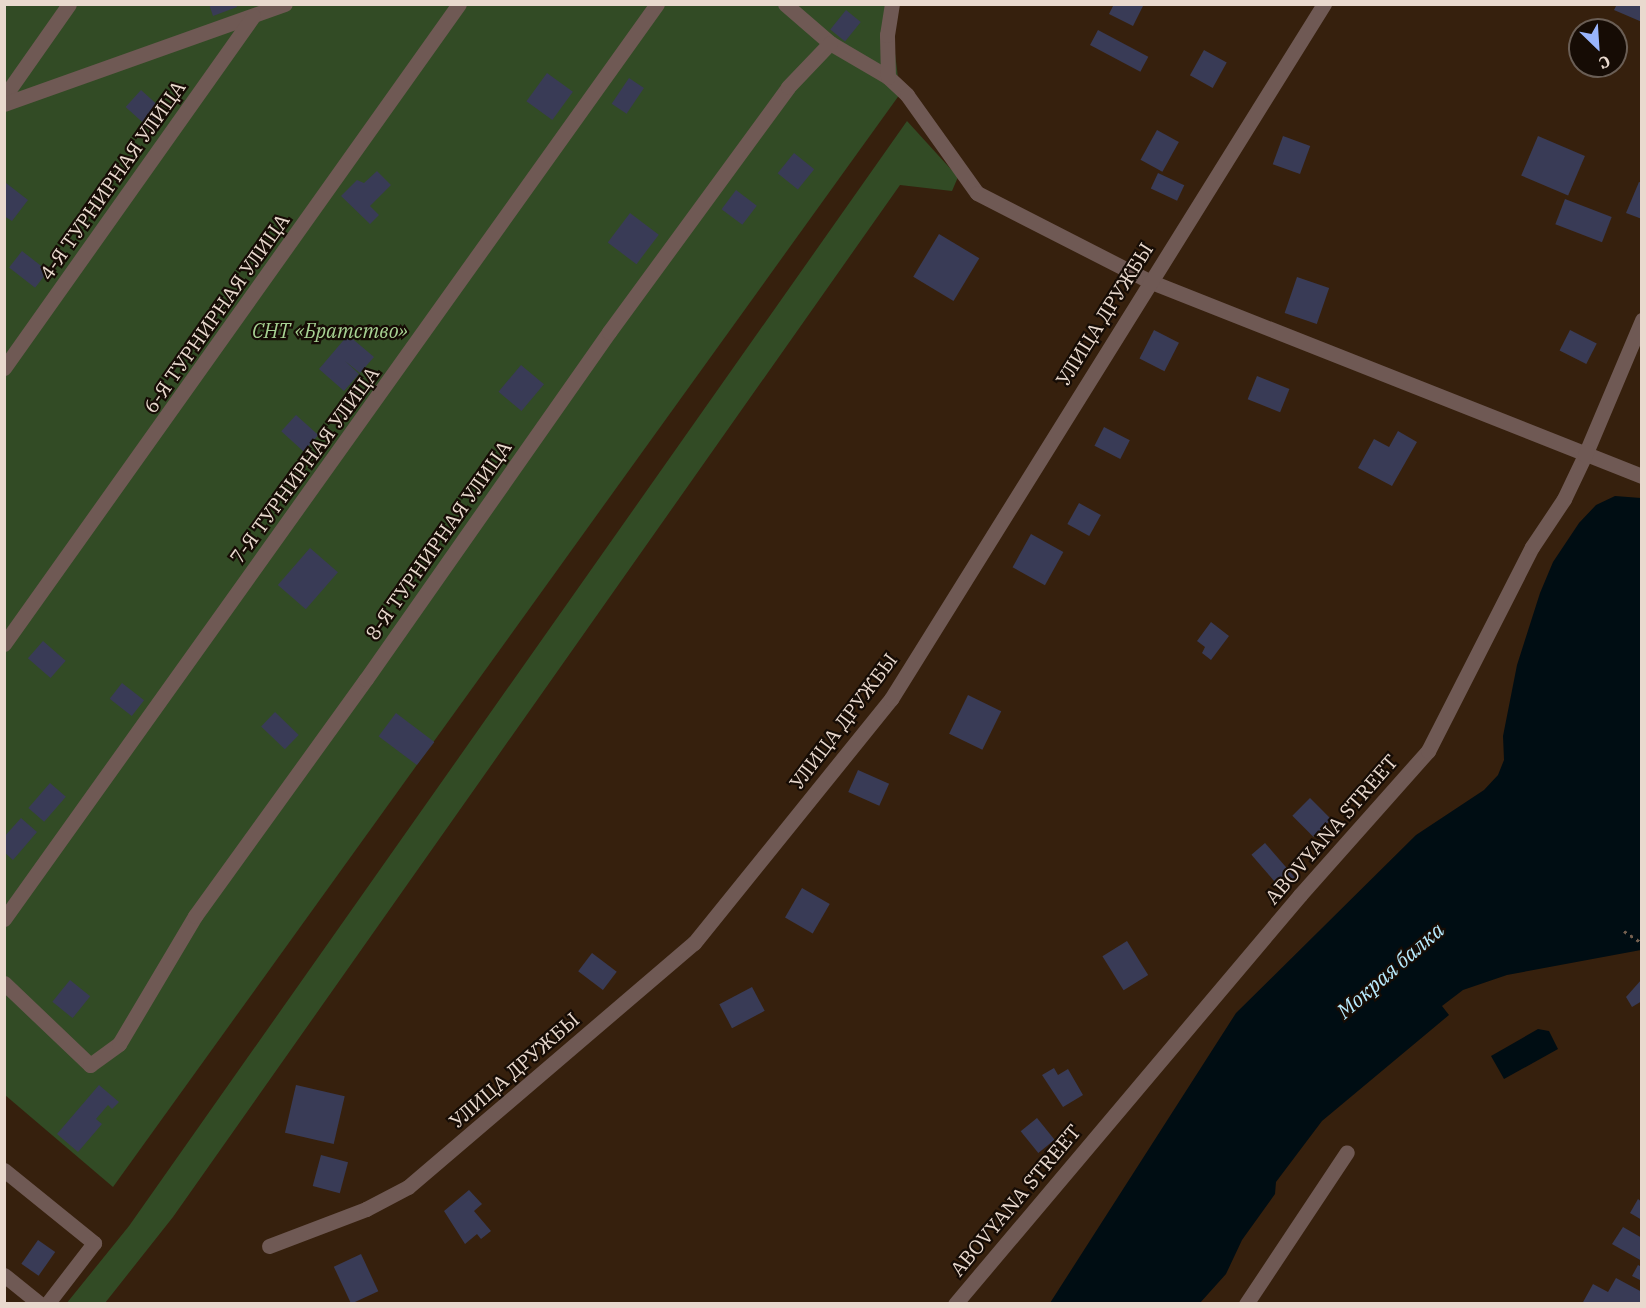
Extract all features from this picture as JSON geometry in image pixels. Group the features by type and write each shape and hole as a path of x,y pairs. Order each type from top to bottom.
{"street":[{"path":"4,97 69,4"},
{"path":"4,104 285,4"},
{"name":"6-Я ТУРНИРНАЯ УЛИЦА","path":"4,644 459,4"},
{"name":"7-Я ТУРНИРНАЯ УЛИЦА","path":"4,919 657,4"},
{"path":"785,4 830,43 888,77 907,95 977,193 1149,281 1641,476"},
{"path":"888,77 887,35 892,4"},
{"name":"УЛИЦА ДРУЖБЫ","path":"269,1246 366,1209 408,1187 694,943 891,699 1149,281 1324,4"},
{"name":"4-Я ТУРНИРНАЯ УЛИЦА","path":"4,368 253,16"},
{"name":"8-Я ТУРНИРНАЯ УЛИЦА","path":"4,984 90,1065 119,1044 195,916 366,680 609,332 788,87 830,43"},
{"name":"ABOVYANA STREET","path":"955,1304 1300,895 1428,750 1532,547 1563,499 1585,455 1641,320"},
{"path":"1246,1304 1347,1152"},
{"path":"4,1170 94,1243 47,1304"},
{"path":"4,1275 40,1304"}],"path":[{"path":"1624,931 1641,943"}],"green space":[{"name":"СНТ «Братство»","path":"5,5 889,5 900,94 113,1187 5,1095"},
{"path":"907,121 958,177 952,191 900,185 173,1217 105,1303 66,1304 129,1226"}],"water":[{"name":"Мокрая балка","path":"1615,496 1641,498 1641,950 1507,975 1463,990 1442,1006 1449,1015 1322,1121 1276,1182 1275,1194 1242,1240 1226,1274 1200,1303 1050,1303 1236,1013 1416,835 1484,790 1498,775 1504,760 1503,736 1517,665 1540,593 1553,562 1579,523 1596,505"},
{"path":"1538,1029 1549,1031 1558,1049 1504,1079 1491,1056"}],"building":[{"path":"209,4 236,4 237,7 213,16"},
{"path":"1114,4 1144,4 1133,26 1109,14"},
{"path":"1617,4 1642,4 1642,22 1614,10"},
{"path":"846,10 861,22 845,41 830,29"},
{"path":"1098,30 1148,57 1140,72 1090,45"},
{"path":"1204,50 1227,63 1213,88 1190,75"},
{"path":"547,73 573,92 552,120 526,101"},
{"path":"629,78 644,88 627,114 612,104"},
{"path":"141,90 164,111 149,128 126,107"},
{"path":"1157,130 1179,142 1162,172 1141,160"},
{"path":"1283,136 1310,146 1300,174 1273,164"},
{"path":"1538,136 1585,156 1568,196 1521,176"},
{"path":"794,153 814,169 798,190 778,173"},
{"path":"377,171 391,185 370,206 379,215 370,224 341,196 357,180 364,183"},
{"path":"1158,173 1184,185 1177,201 1151,188"},
{"path":"1639,182 1642,183 1642,219 1626,213"},
{"path":"6,183 28,200 12,221 4,216"},
{"path":"736,190 757,206 742,225 722,209"},
{"path":"1565,199 1612,217 1602,242 1555,224"},
{"path":"630,213 659,235 636,264 608,243"},
{"path":"939,234 979,258 954,301 913,277"},
{"path":"22,251 48,271 35,288 9,268"},
{"path":"1297,277 1329,288 1317,324 1285,313"},
{"path":"1154,330 1179,343 1164,371 1139,359"},
{"path":"1570,330 1597,344 1586,364 1560,350"},
{"path":"348,335 374,357 360,373 345,361 359,374 344,391 319,369"},
{"path":"521,365 544,384 521,411 499,392"},
{"path":"1257,376 1289,389 1280,412 1248,399"},
{"path":"296,415 318,435 304,451 281,431"},
{"path":"1104,427 1130,440 1120,459 1094,446"},
{"path":"1398,431 1417,442 1392,486 1358,468 1374,439 1389,447"},
{"path":"1079,503 1101,515 1089,536 1067,524"},
{"path":"1031,534 1063,552 1045,585 1013,567"},
{"path":"310,548 338,572 306,609 278,585"},
{"path":"1211,622 1229,636 1211,660 1202,653 1205,647 1197,641"},
{"path":"43,641 66,661 51,678 28,658"},
{"path":"122,683 144,700 132,716 110,699"},
{"path":"968,695 1001,711 982,750 949,734"},
{"path":"275,712 299,735 285,749 261,726"},
{"path":"396,713 434,742 417,765 379,736"},
{"path":"858,770 889,784 879,806 848,792"},
{"path":"50,783 66,797 44,822 28,808"},
{"path":"1310,798 1331,819 1314,837 1292,816"},
{"path":"21,818 37,832 13,860 4,852 4,837"},
{"path":"1265,843 1295,878 1282,890 1251,855"},
{"path":"802,888 830,904 813,933 785,917"},
{"path":"1127,941 1148,975 1124,990 1102,956"},
{"path":"592,953 617,972 603,990 578,971"},
{"path":"1642,979 1642,1001 1632,1007 1626,997"},
{"path":"70,980 90,996 73,1018 52,1002"},
{"path":"752,987 765,1011 732,1028 719,1004"},
{"path":"1054,1068 1058,1075 1068,1069 1083,1095 1063,1107 1042,1075"},
{"path":"99,1085 119,1102 112,1109 108,1105 96,1119 102,1124 78,1152 57,1134"},
{"path":"296,1085 345,1096 334,1144 285,1133"},
{"path":"1037,1118 1055,1140 1038,1153 1021,1131"},
{"path":"321,1155 348,1162 340,1193 313,1186"},
{"path":"469,1190 482,1204 474,1211 491,1231 481,1239 477,1234 465,1244 444,1211"},
{"path":"1638,1199 1642,1202 1642,1220 1630,1213"},
{"path":"1623,1227 1642,1238 1642,1261 1612,1244"},
{"path":"38,1240 55,1252 39,1276 21,1264"},
{"path":"361,1254 378,1291 351,1304 334,1267"},
{"path":"1638,1265 1642,1267 1642,1281 1632,1276"},
{"path":"1616,1278 1642,1292 1642,1304 1582,1304 1593,1284 1608,1292"}]}
